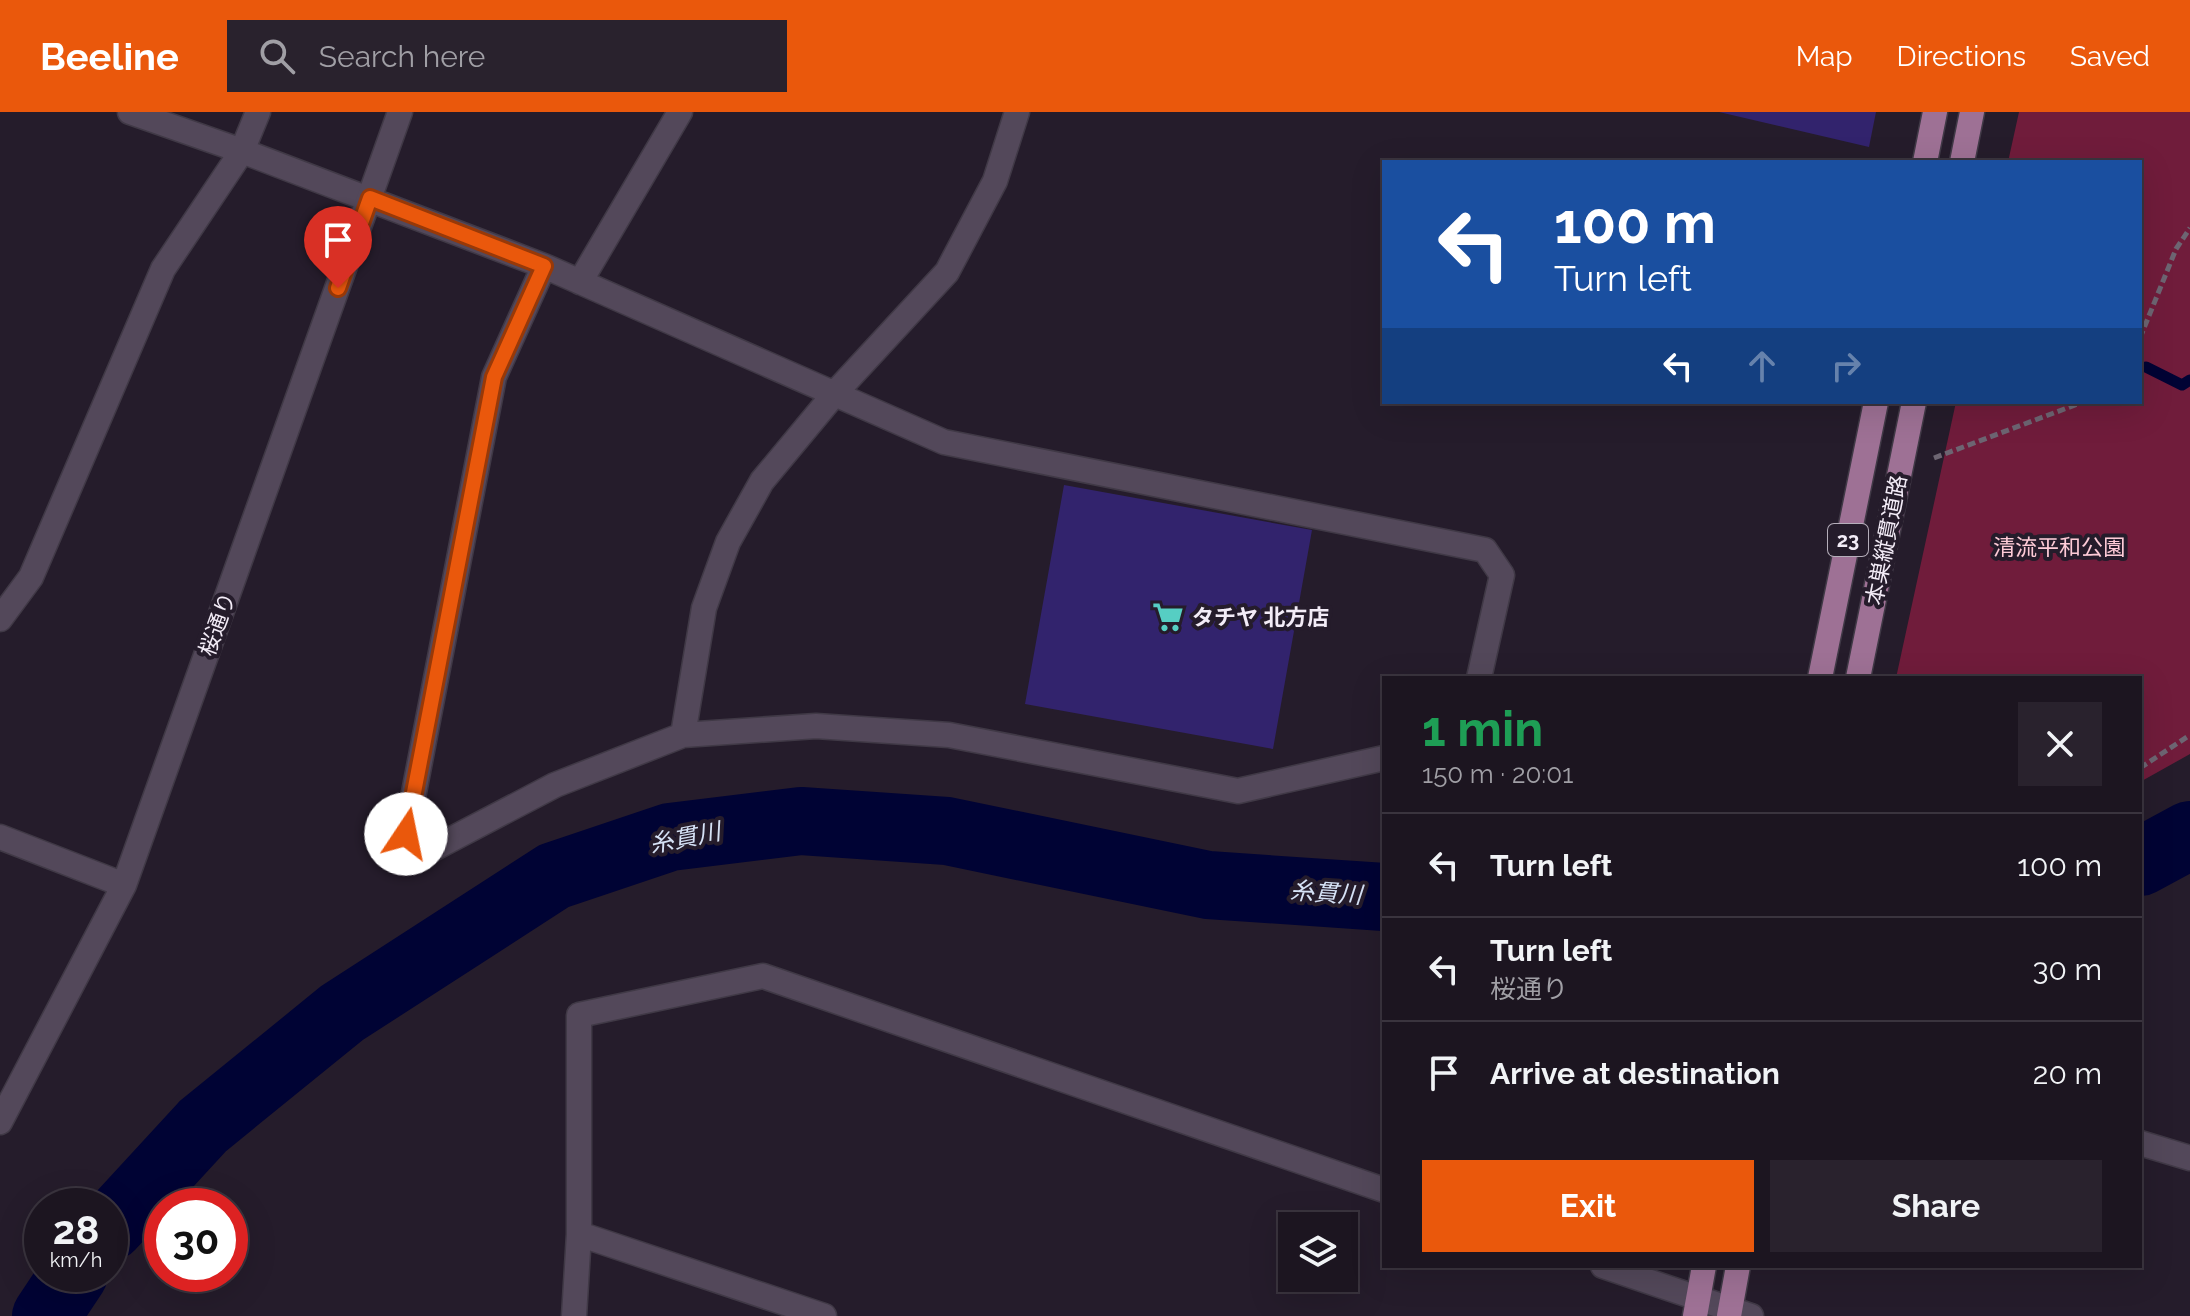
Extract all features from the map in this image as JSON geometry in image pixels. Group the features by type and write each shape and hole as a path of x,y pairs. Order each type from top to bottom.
{"main road":[{"path":"1925,160 1935,112"},
{"path":"1962,160 1972,112"},
{"name":"本巣縦貫道路","path":"1820,676 1876,404"},
{"name":"本巣縦貫道路","path":"1858,676 1914,404"},
{"path":"1696,1308 1704,1268"},
{"path":"1736,1314 1738,1268"}],"street":[{"path":"130,112 370,198 544,266 944,442 1485,550 1502,575 1479,676"},
{"path":"0,619 31,577 163,269 242,151 258,112"},
{"name":"桜通り","path":"0,1122 124,885 400,112"},
{"path":"580,282 680,112"},
{"path":"683,735 704,608 728,542 762,481 836,392 947,272 995,181 1017,112"},
{"path":"544,266 494,377 406,834 429,851 555,785 683,735 816,726 949,735 1238,791 1382,758"},
{"path":"0,837 124,885"},
{"path":"574,1316 579,1234 579,1015 763,976 1382,1189"},
{"path":"2142,1144 2190,1158"},
{"path":"579,1234 824,1316"},
{"path":"1607,1268 1696,1308 1736,1314"}],"path":[{"path":"2142,333 2176,249 2190,228"},
{"path":"1933,458 2078,404"},
{"path":"2142,767 2190,735"}],"green space":[{"name":"清流平和公園","path":"2019,112 2190,112 2190,754 2142,781 2142,676 1896,676 1956,404 2142,404 2142,160 2008,160"}],"building":[{"path":"1719,112 1876,112 1869,147"},
{"name":"タチヤ 北方店","path":"1064,485 1312,530 1273,749 1025,704"}],"waterway":[{"path":"2146,367 2182,385 2190,380"},
{"name":"糸貫川","path":"128,1207 203,1126 342,1013 554,876 670,837 801,821 947,831 1208,885 1382,897"},
{"name":"糸貫川","path":"2142,861 2190,835"},
{"name":"糸貫川","path":"46,1316 62,1292"}],"place":[{"name":"タチヤ 北方店","path":"1168,617"}],"route":[{"path":"338,288 370,198 544,266 494,377 406,834"}]}
